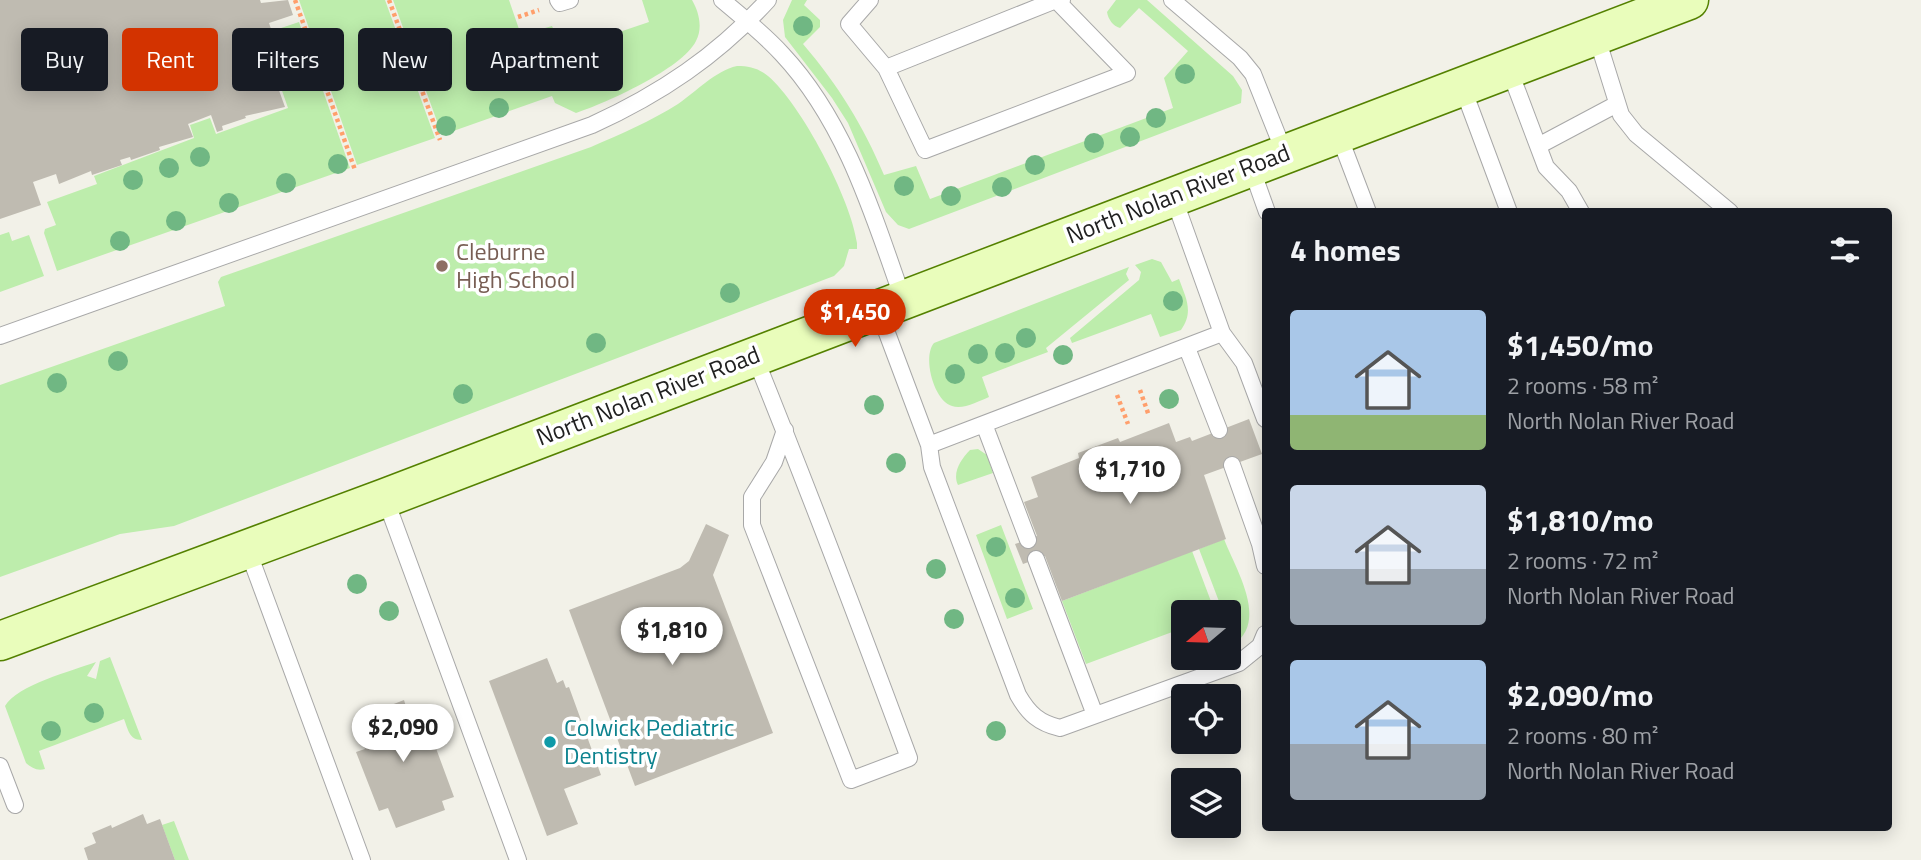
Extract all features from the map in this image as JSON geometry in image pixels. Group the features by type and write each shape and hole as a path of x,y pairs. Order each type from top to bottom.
{"main road":[{"name":"North Nolan River Road","path":"0,641 385,498 1689,0"}],"lane":[{"path":"558,0 560,4 570,0"},
{"path":"722,0 782,54 806,82 836,133 861,184 890,304 929,444 932,467 1018,695 1027,711 1043,724 1060,728 1239,663 1259,646 1262,640"},
{"path":"0,336 592,125 670,85 708,58 768,0"},
{"path":"870,0 849,24 886,68 925,150 1127,73 1056,0"},
{"path":"886,68 1056,0 1062,0"},
{"path":"1172,0 1240,58 1253,74 1268,160 1268,208"},
{"path":"1596,35 1621,115 1636,134 1724,208"},
{"path":"1509,69 1546,167 1569,191 1579,208"},
{"path":"1462,86 1508,208"},
{"path":"1538,146 1617,104"},
{"path":"1338,133 1366,208"},
{"path":"1173,196 1222,333 1244,363 1262,411"},
{"path":"929,444 1222,333"},
{"path":"1187,348 1219,430"},
{"path":"754,355 785,430 909,758 851,779 751,525 752,497 775,462 785,430"},
{"path":"984,424 1028,540"},
{"path":"1231,465 1262,550"},
{"path":"385,498 518,860"},
{"path":"247,548 362,860"},
{"path":"1036,559 1096,715"},
{"path":"0,766 15,805"}],"path":[{"path":"295,0 355,170"},
{"path":"389,0 440,140"}],"green space":[{"path":"299,0 385,0 395,28 358,28 358,91 418,91 435,138 357,165 331,91 344,91 344,28 309,28"},
{"path":"393,0 509,0 519,28 466,28 466,91 623,91 623,31 649,22 642,0 692,0 700,25 696,41 676,63 642,84 589,108 576,113 555,103 552,96 442,135 426,91 452,91 452,28 403,28"},
{"path":"792,0 807,0 804,5 820,20 820,27 803,44 849,106 884,175 916,166 930,199 1173,108 1164,78 1188,51 1139,8 1120,28 1115,26 1107,12 1116,0 1147,0 1233,76 1242,90 1241,103 909,229 898,225 886,212 848,123 785,37 783,20"},
{"path":"299,22 301,28 281,28"},
{"path":"737,66 761,71 781,89 809,130 835,178 853,224 857,249 849,249 844,266 834,276 174,526 120,534 0,577 0,385 225,306 218,282 221,277 591,147 657,116 714,77"},
{"path":"282,91 323,91 350,168 57,271 44,233 45,229 56,225 47,202 97,184 94,176 194,138 190,125 210,118 216,134 288,108"},
{"path":"9,232 12,241 29,235 44,276 0,292 0,235"},
{"path":"1152,259 1161,262 1172,282 1179,279 1188,311 1181,330 1160,337 1151,314 1072,343 1070,338 1139,280 1141,272 1135,265"},
{"path":"1129,267 1126,274 1129,280 1046,348 1048,352 982,377 989,397 971,405 956,407 940,396 930,368 929,358 934,343"},
{"path":"978,449 987,455 993,473 958,485 956,476 961,462 970,450"},
{"path":"1001,525 1033,609 1007,619 976,535"},
{"path":"1224,539 1242,580 1249,609 1248,623 1241,637 1241,600 1218,600 1199,549"},
{"path":"1192,551 1210,600 1171,600 1171,632 1086,664 1062,601"},
{"path":"110,657 142,740 132,736 124,719 39,751 45,769 28,765 5,706 11,698 33,685 96,662 87,676 96,679 100,661"},
{"path":"174,821 189,860 175,860 162,825"}],"building":[{"path":"0,0 260,0 261,3 288,0 293,15 269,23 271,28 232,28 232,91 279,91 285,107 245,116 246,118 222,126 223,130 217,132 211,115 188,124 193,137 159,147 160,150 131,160 130,157 120,160 122,165 92,175 91,171 59,184 56,174 33,182 41,205 0,219"},
{"path":"1249,419 1262,454 1204,475 1226,539 1062,601 1045,556 1023,564 1015,544 1037,536 1024,502 1038,497 1031,477 1079,458 1078,453 1118,438 1120,442 1169,423 1176,442 1190,437 1192,441"},
{"path":"706,524 729,535 713,575 773,733 635,786 569,610 680,568 689,561"},
{"name":"Colwick Pediatric Dentistry","path":"547,658 557,683 563,680 566,688 569,687 601,775 564,789 578,824 547,836 489,681"},
{"path":"404,700 407,710 420,705 454,797 442,801 445,810 396,828 388,808 379,811 356,752 365,749 357,728 366,725 363,716"},
{"path":"143,814 147,824 160,819 175,860 88,860 84,848 96,843 92,833 111,825 112,828"}],"place":[{"name":"Cleburne High School","path":"442,266"},
{"name":"Colwick Pediatric Dentistry","path":"550,742"}]}
